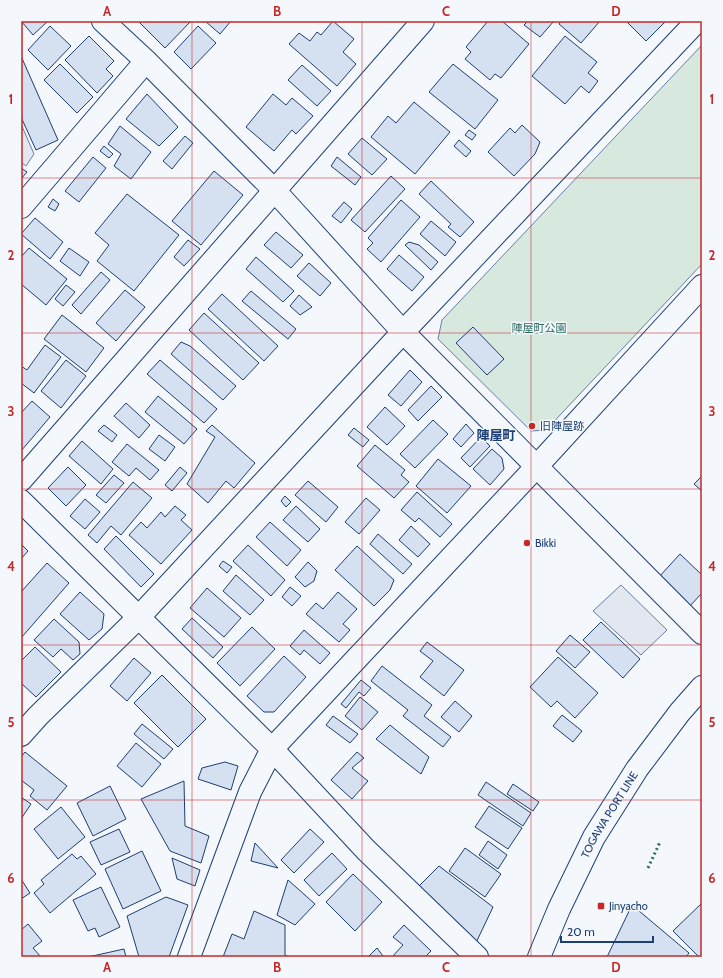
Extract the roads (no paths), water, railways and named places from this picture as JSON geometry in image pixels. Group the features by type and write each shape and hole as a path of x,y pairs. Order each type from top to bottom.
{"street":[{"path":"103,21 146,61 274,191 403,332 702,633"},
{"path":"21,480 423,21"},
{"path":"21,735 38,716 140,617 403,332 697,21"},
{"path":"21,207 146,61"},
{"path":"189,957 250,792 272,749 537,466 702,286"},
{"path":"21,501 272,749 366,850 476,957"},
{"name":"TOGAWA PORT LINE","path":"539,957 559,909 594,837 637,769 680,712 702,687"}],"place":[{"name":"旧陣屋跡","path":"532,426"},
{"name":"Bikki","path":"527,543"},
{"name":"Jinyacho","path":"601,906"}],"district":[{"name":"陣屋町","path":"496,435"}],"park label":[{"name":"陣屋町公園","path":"539,328"}]}
